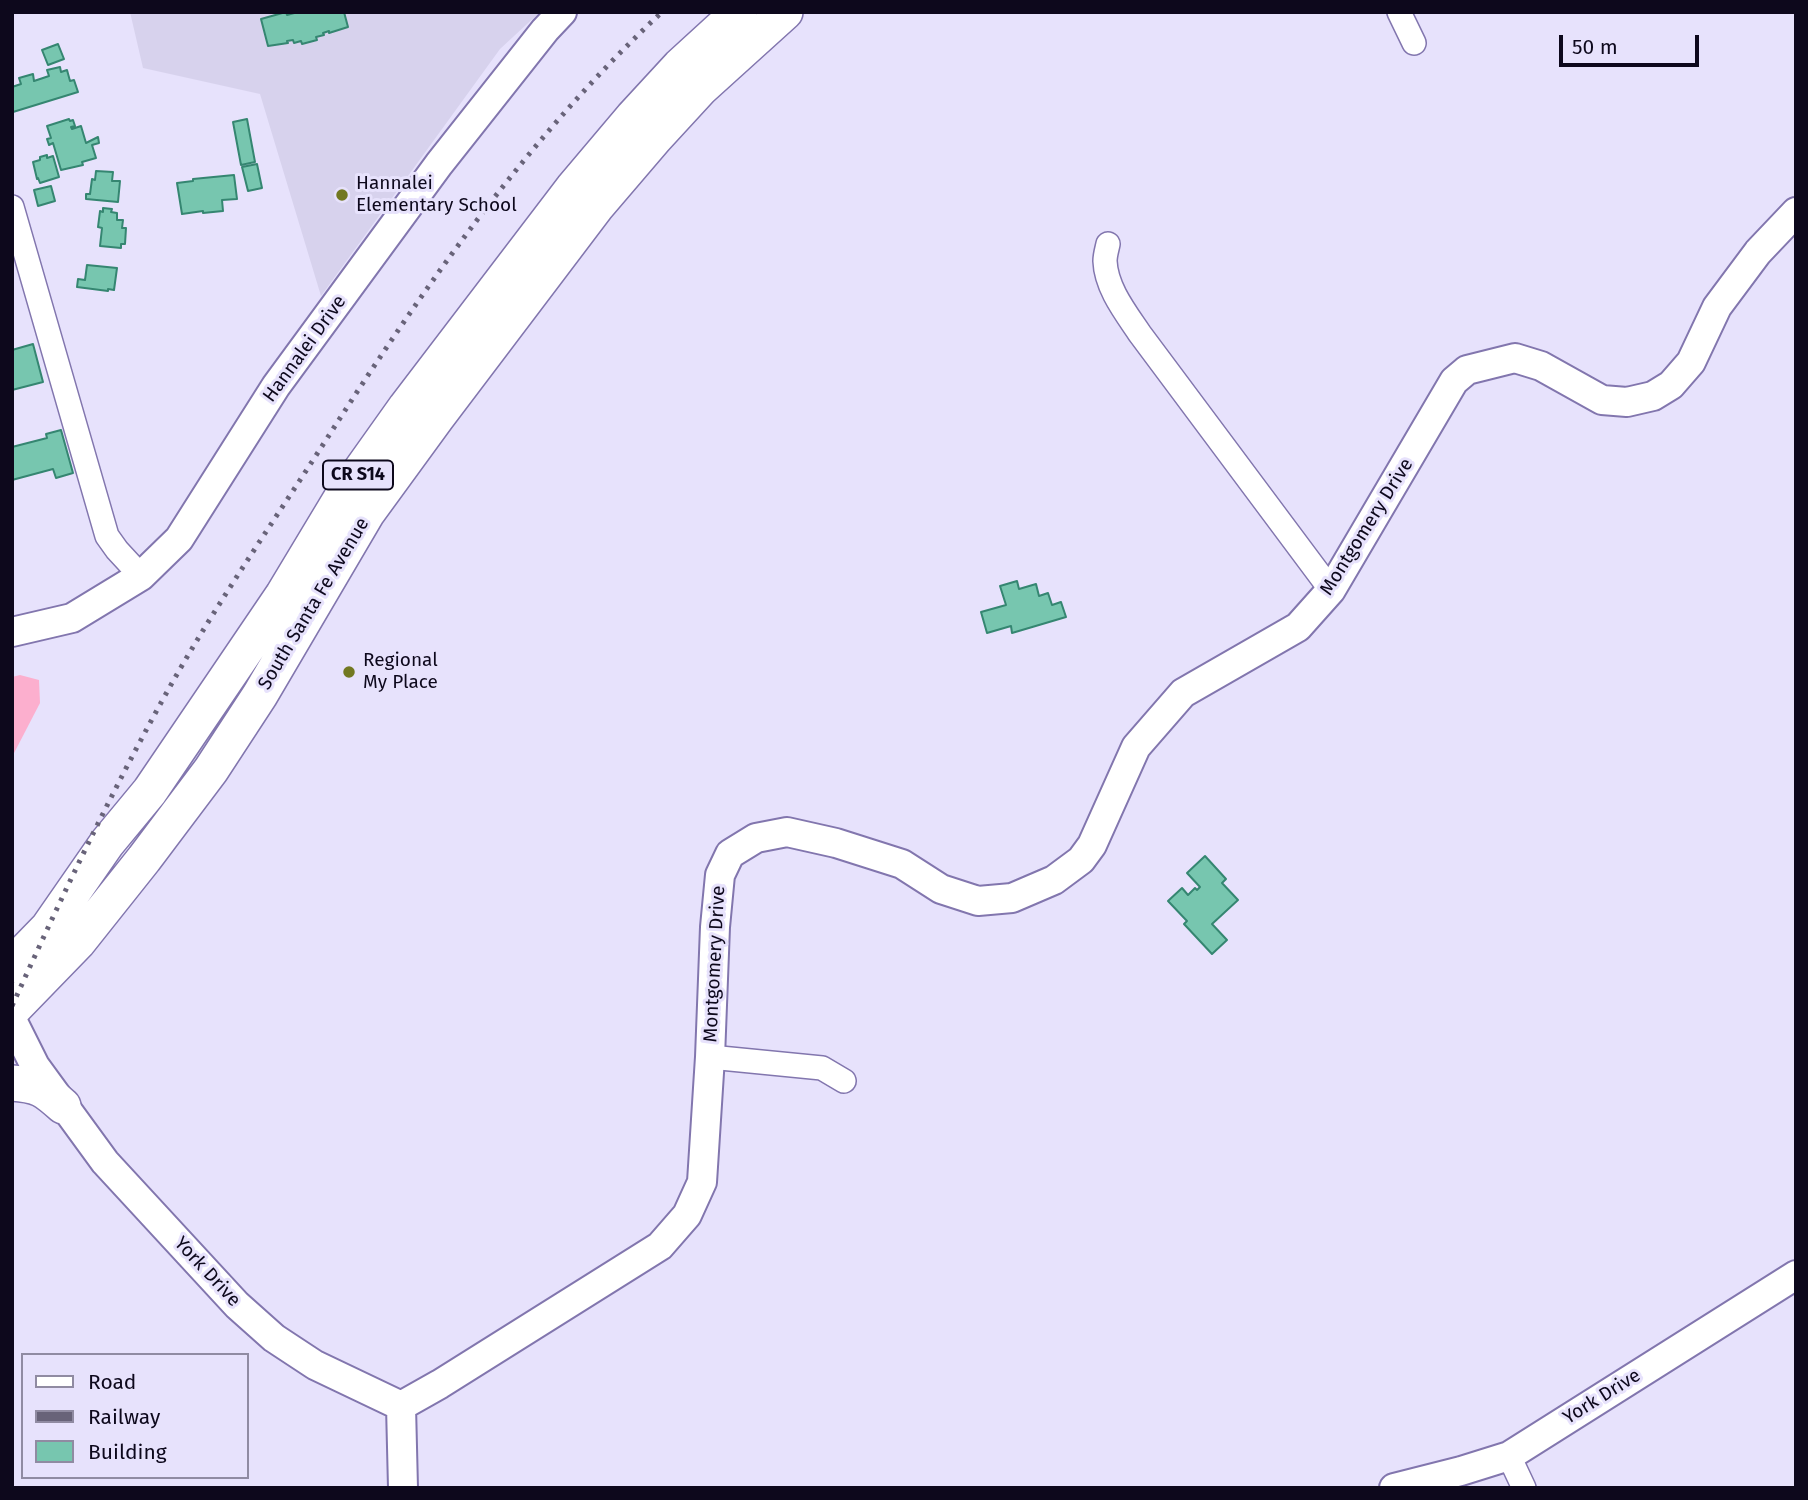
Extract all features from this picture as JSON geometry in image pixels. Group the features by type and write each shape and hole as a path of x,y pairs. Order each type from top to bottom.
{"main road":[{"name":"South Santa Fe Avenue","path":"12,965 48,928 107,843 150,791 283,595 342,497 406,407 573,188 680,66 739,12"},
{"name":"South Santa Fe Avenue","path":"12,1009 78,942 211,769 260,695 367,513 596,207 701,88 785,12"},
{"path":"12,1009 80,917 169,806 216,737 229,706 242,656"},
{"path":"12,1083 36,1086 63,1107"}],"street":[{"name":"Hannalei Drive","path":"12,632 72,618 141,576 179,540 289,368 439,164 562,12"},
{"path":"1399,12 1414,43"},
{"path":"12,207 107,536 141,576"},
{"name":"Montgomery Drive","path":"401,1406 660,1246 687,1215 702,1182 715,927 720,875 730,854 756,838 787,832 836,843 902,864 941,889 978,901 1012,898 1054,880 1081,860 1092,845 1136,747 1183,692 1298,627 1331,590 1454,381 1467,370 1516,358 1541,366 1602,400 1627,402 1653,396 1671,385 1691,362 1717,307 1758,252 1796,212"},
{"path":"1108,244 1105,262 1109,277 1117,298 1140,334 1331,590"},
{"name":"York Drive","path":"12,1020 35,1066 105,1162 237,1305 274,1338 315,1364 401,1406"},
{"path":"710,1057 822,1068 844,1081"},
{"name":"York Drive","path":"1394,1488 1461,1472 1509,1456 1796,1275"},
{"path":"401,1406 403,1488"},
{"path":"1509,1456 1524,1488"}],"shaded area":[{"name":"Hannalei Elementary School","path":"130,12 540,12 500,49 321,296 260,94 143,68"},
{"path":"20,675 39,680 40,703 12,757 12,677"}],"building":[{"path":"286,12 287,15 298,12 344,12 348,27 323,33 324,35 316,37 317,40 302,44 301,41 294,43 293,40 268,46 261,19"},
{"path":"58,44 64,59 48,65 42,50"},
{"path":"60,67 61,72 67,70 70,81 74,80 78,92 13,112 12,87 21,84 19,78 33,74 34,81 49,76 47,70"},
{"path":"247,119 255,162 241,165 233,122"},
{"path":"73,120 75,126 71,127 72,129 81,126 86,143 98,137 99,143 92,145 96,158 82,162 83,165 61,170 53,143 49,145 47,139 51,138 47,126"},
{"path":"47,155 47,158 53,156 59,177 40,183 33,162"},
{"path":"257,164 262,188 248,191 242,167"},
{"path":"96,171 113,172 112,181 120,181 118,202 86,199"},
{"path":"234,175 237,199 222,200 223,211 182,214 177,183"},
{"path":"51,186 55,201 38,206 34,190"},
{"path":"103,208 112,209 111,212 117,213 117,220 123,220 122,228 126,228 125,244 121,244 121,248 100,246 102,228 98,227 100,211 103,212"},
{"path":"87,265 117,268 114,290 77,287 78,279 85,280"},
{"path":"33,344 43,382 12,390 12,350"},
{"path":"61,430 73,473 56,478 53,469 12,480 12,447 47,438 46,434"},
{"path":"1017,581 1019,589 1036,584 1039,596 1048,593 1052,605 1061,602 1066,617 1012,633 1011,626 987,633 981,612 1006,605 1000,586"},
{"path":"1205,856 1226,879 1222,883 1238,900 1212,924 1227,940 1212,954 1184,924 1187,921 1168,901 1182,888 1188,895 1200,887 1187,873"}],"railway":[{"path":"12,1006 129,762 172,683 228,591 363,383 440,270 523,162 613,60 662,12"}],"place":[{"name":"Hannalei Elementary School","path":"342,195"},
{"name":"Regional My Place","path":"349,672"}]}
